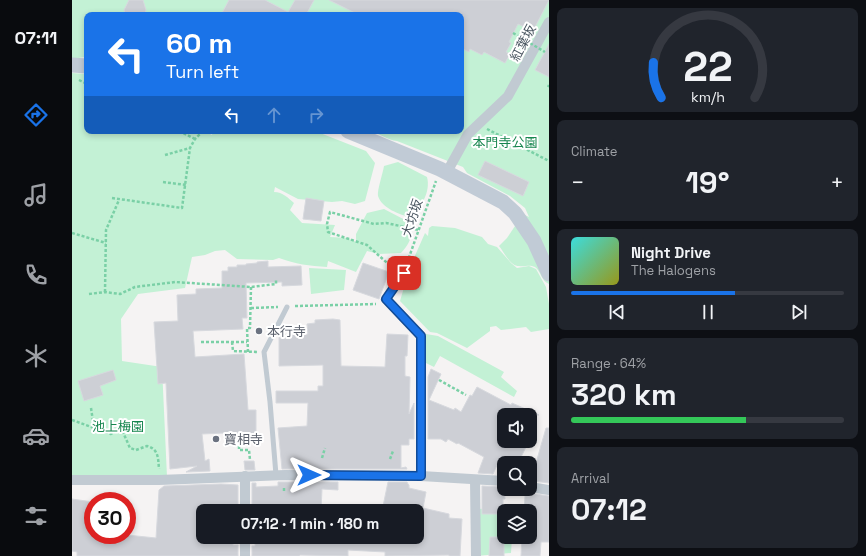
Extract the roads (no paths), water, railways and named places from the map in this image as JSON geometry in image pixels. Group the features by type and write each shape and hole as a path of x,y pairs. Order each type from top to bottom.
{"street":[{"name":"紅葉坂","path":"443,171 468,134 508,96 549,22"},
{"path":"355,134 443,171 503,202 515,213 534,241 549,274"},
{"path":"402,275 386,299 421,336 421,476"},
{"path":"72,480 159,480 276,475 421,476 497,481"},
{"path":"245,476 245,504"},
{"path":"475,480 476,556"},
{"path":"537,488 549,490"},
{"path":"245,544 245,556"}],"lane":[{"path":"276,475 264,352 287,306"}],"place":[{"name":"本行寺","path":"259,331"},
{"name":"寶相寺","path":"216,439"}],"park label":[{"name":"本門寺公園","path":"505,142"},
{"name":"池上梅園","path":"118,426"}]}
